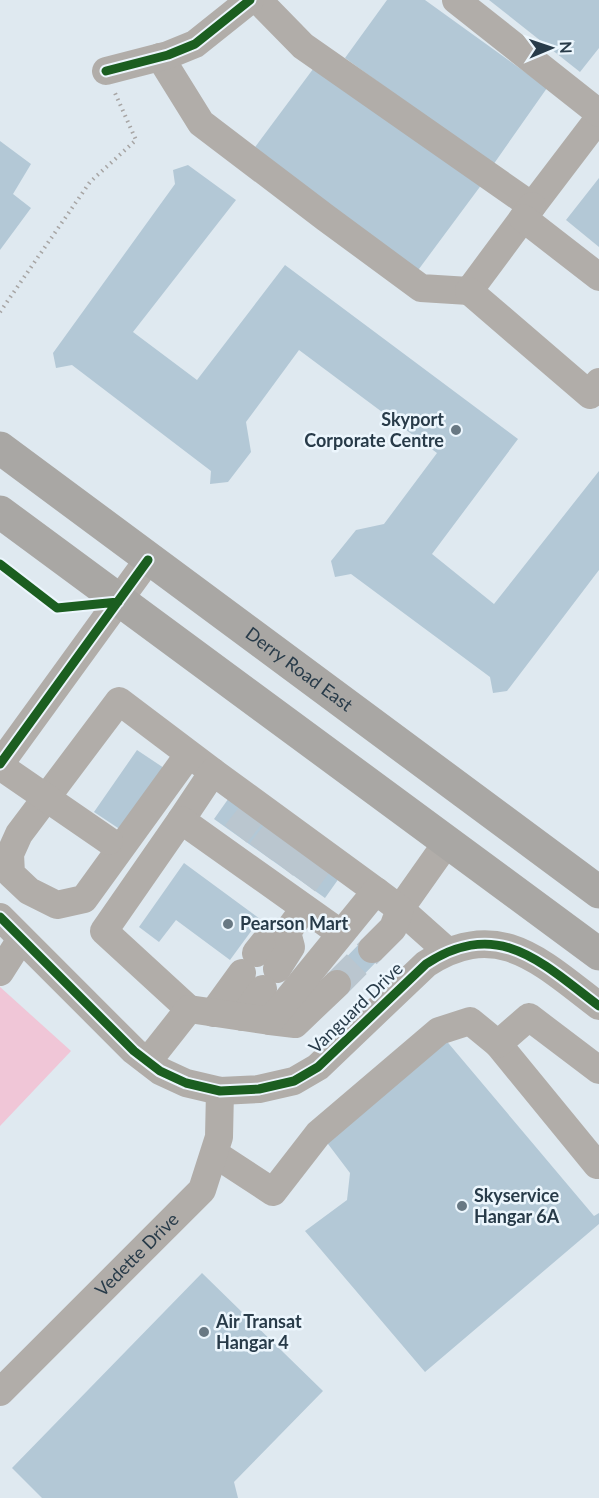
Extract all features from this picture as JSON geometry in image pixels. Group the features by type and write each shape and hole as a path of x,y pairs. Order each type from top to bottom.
{"main road":[{"name":"Derry Road East","path":"0,448 148,560 599,892"},
{"path":"0,512 118,602 448,841 599,954"}],"street":[{"path":"106,71 160,57 195,44 250,0"},
{"path":"258,0 303,46 527,212 599,277"},
{"path":"456,0 599,116 469,291"},
{"path":"160,57 201,123 317,211 422,288 469,291 590,395 599,382"},
{"path":"109,852 46,796 0,765 148,560"},
{"path":"189,754 109,852 84,899 57,905 29,891 12,874 10,854 19,834 119,700 213,772 256,807 400,909 446,951"},
{"path":"213,772 104,931 201,1011 295,1024 337,984"},
{"path":"181,820 231,843 280,881 340,933"},
{"path":"372,949 393,928 400,909 448,841"},
{"path":"256,1019 259,971 270,933 287,932 280,881"},
{"path":"256,1019 340,933 376,891"},
{"name":"Vanguard Drive","path":"0,917 134,1051 160,1071 186,1083 220,1091 260,1089 294,1081 318,1067 426,964 446,951 474,943 499,944 520,951 599,1006"},
{"path":"0,972 21,939"},
{"path":"148,1061 201,1011 259,971"},
{"path":"498,1044 529,1017 599,1070"},
{"path":"215,1154 273,1192 318,1134 439,1031 470,1021 498,1044 597,1165 599,1164"},
{"name":"Vedette Drive","path":"0,1392 202,1190 219,1137 220,1091"}],"path":[{"path":"0,312 90,182 136,140 106,71"}],"shaded area":[{"path":"0,987 71,1051 0,1126"}],"building":[{"path":"387,0 425,0 547,88 493,165 345,58"},
{"path":"489,0 599,0 599,48 580,72"},
{"path":"319,61 482,184 413,277 250,154"},
{"path":"0,141 31,164 13,194 31,208 0,250"},
{"name":"Skyport Corporate Centre","path":"188,165 236,200 133,332 197,380 285,265 518,439 432,554 494,604 599,471 599,570 507,691 493,693 490,677 351,574 335,577 331,561 356,530 384,524 437,453 299,350 246,422 251,452 228,482 210,484 211,471 72,365 56,368 53,353 175,184 173,170"},
{"path":"599,178 599,247 566,220"},
{"path":"137,750 170,772 127,834 94,812"},
{"path":"231,795 342,874 325,898 214,819"},
{"path":"184,863 260,919 230,960 176,920 159,942 139,927"},
{"path":"363,940 380,958 346,993 328,976"},
{"name":"Skyservice Hangar 6A","path":"444,1038 594,1216 599,1213 599,1224 425,1372 305,1231 347,1200 350,1173 325,1140"},
{"name":"Air Transat Hangar 4","path":"202,1273 323,1391 234,1482 238,1498 42,1498 12,1468"}],"tunnel":[{"path":"236,834 254,811"},
{"path":"261,852 279,828"},
{"path":"282,867 300,844"},
{"path":"304,883 322,859"},
{"path":"337,984 372,949"}],"cycle path":[{"path":"106,71 168,55 195,44 250,0"},
{"path":"0,764 148,560"},
{"path":"0,564 57,608 118,602"},
{"path":"0,917 134,1051 160,1071 186,1083 220,1091 259,1089 294,1081 318,1067 426,964 452,951 475,945 497,945 518,951 558,974 599,1006"}],"place":[{"name":"Skyport Corporate Centre","path":"456,430"},
{"name":"Pearson Mart","path":"228,924"},
{"name":"Skyservice Hangar 6A","path":"462,1206"},
{"name":"Air Transat Hangar 4","path":"204,1332"}]}
